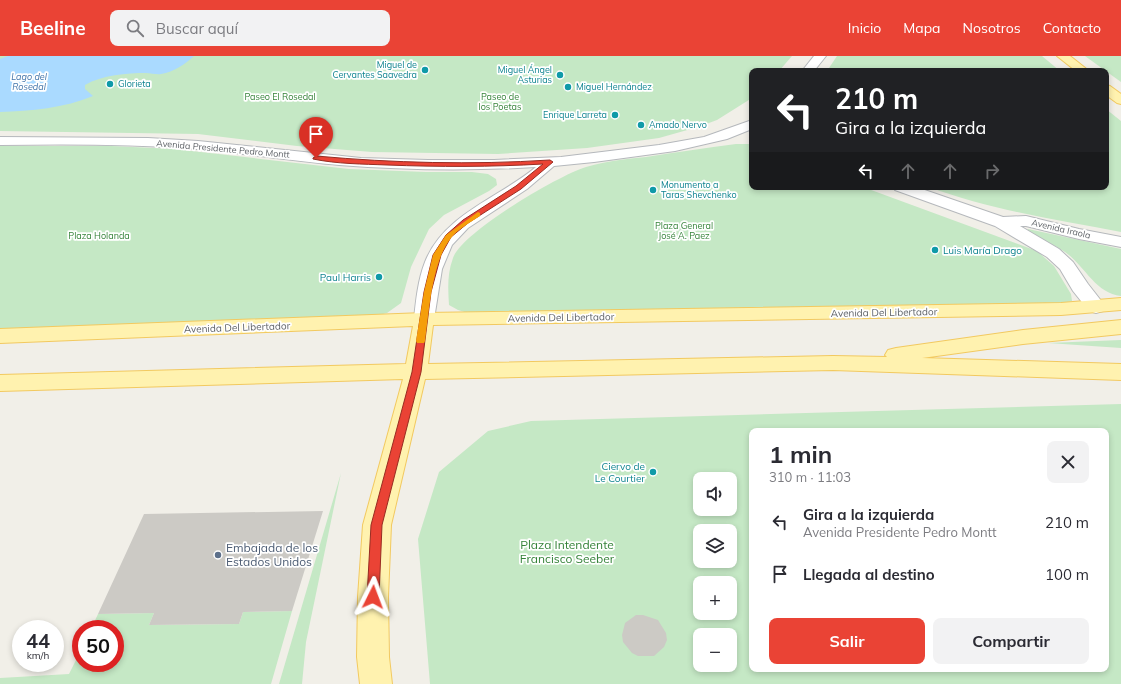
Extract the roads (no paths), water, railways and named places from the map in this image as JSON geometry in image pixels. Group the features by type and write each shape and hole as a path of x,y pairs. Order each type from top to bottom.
{"main road":[{"path":"1063,56 1079,68"},
{"path":"1109,91 1121,100"},
{"name":"Avenida Del Libertador","path":"0,336 424,319 1061,309 1121,304"},
{"path":"376,684 373,656 373,597 377,525 416,372 424,319"},
{"path":"833,363 1023,337 1121,327"},
{"path":"0,383 833,363 1121,372"}],"street":[{"path":"810,68 820,56"},
{"name":"Avenida Presidente Pedro Montt","path":"0,141 151,142 199,145 360,162 489,165 550,162 672,147 722,137 749,125"},
{"path":"424,319 428,292 437,255 448,236 466,222 519,188 550,162"},
{"name":"Avenida Iraola","path":"909,190 1000,222 1053,254 1067,266 1096,307"},
{"name":"Avenida Iraola","path":"1000,222 1026,221 1079,234 1121,242"}],"water":[{"name":"Lago del Rosedal","path":"8,56 194,56 179,67 166,73 123,74 99,79 85,85 85,89 93,96 82,100 35,110 0,112 0,59"}],"place":[{"name":"Miguel de Cervantes Saavedra","path":"425,70"},
{"name":"Miguel Ángel Asturias","path":"560,75"},
{"name":"Glorieta","path":"110,84"},
{"name":"Miguel Hernández","path":"568,87"},
{"name":"Enrique Larreta","path":"615,115"},
{"name":"Amado Nervo","path":"641,125"},
{"name":"Monumento a Taras Shevchenko","path":"653,190"},
{"name":"Luis María Drago","path":"935,250"},
{"name":"Paul Harris","path":"379,277"},
{"name":"Ciervo de Le Courtier","path":"653,472"},
{"name":"Embajada de los Estados Unidos","path":"218,555"}],"park label":[{"name":"Paseo El Rosedal","path":"280,97"},
{"name":"Paseo de los Poetas","path":"500,102"},
{"name":"Plaza General José A. Paez","path":"684,232"},
{"name":"Plaza Holanda","path":"99,236"},
{"name":"Plaza Intendente Francisco Seeber","path":"567,552"}]}
